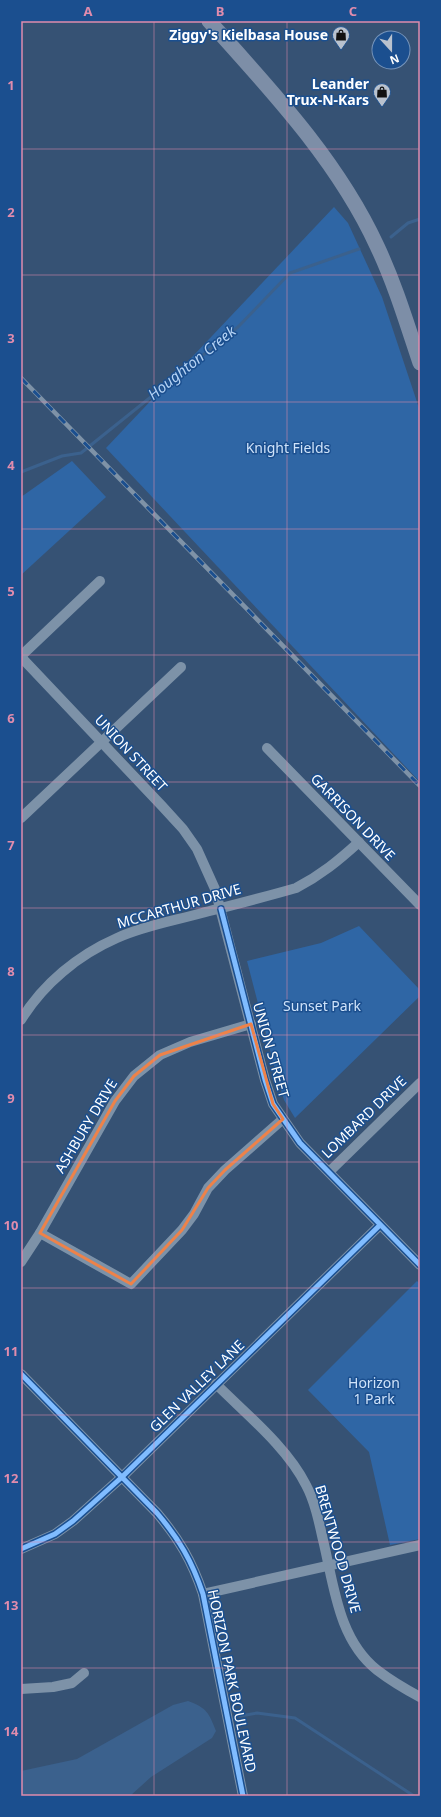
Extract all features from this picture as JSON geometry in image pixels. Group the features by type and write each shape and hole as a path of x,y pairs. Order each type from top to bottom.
{"main road":[{"path":"209,21 301,127 346,190 377,246 399,300 420,363"}],"street":[{"path":"21,657 100,581"},
{"name":"UNION STREET","path":"21,657 183,829 197,849 206,867 221,909 265,1080 274,1104 300,1143 420,1265"},
{"path":"21,818 181,667"},
{"name":"GARRISON DRIVE","path":"267,748 420,905"},
{"name":"MCCARTHUR DRIVE","path":"21,1020 43,990 65,969 91,951 117,937 145,928 267,896 303,884 317,878 333,866 359,842"},
{"name":"ASHBURY DRIVE","path":"21,1262 40,1233 115,1101 134,1076 160,1055 190,1042 251,1024"},
{"name":"LOMBARD DRIVE","path":"328,1172 420,1083"},
{"path":"40,1233 131,1284 182,1230 194,1214 208,1188 225,1170 283,1119"},
{"name":"GLEN VALLEY LANE","path":"21,1549 55,1534 73,1521 122,1477 380,1225"},
{"name":"HORIZON PARK BOULEVARD","path":"21,1374 122,1477 172,1531 184,1549 195,1571 203,1594 243,1796"},
{"name":"BRENTWOOD DRIVE","path":"216,1384 280,1448 297,1469 307,1486 315,1508 340,1612 349,1635 362,1654 375,1669 420,1697"},
{"path":"203,1594 420,1545"},
{"path":"21,1689 54,1687 72,1683 84,1674"}],"highlighted area":[{"path":"251,1024 273,1104 283,1119 225,1170 208,1188 182,1230 131,1284 40,1233 115,1101 134,1076 160,1055"}],"green space":[{"name":"Knight Fields","path":"334,207 348,223 382,297 420,411 420,782 106,448"},
{"path":"72,461 106,497 21,575 21,497"},
{"name":"Sunset Park","path":"359,926 420,990 420,996 295,1118 284,1100 247,961 321,943"},
{"name":"Horizon 1 Park","path":"417,1281 420,1284 420,1539 390,1545 369,1452 308,1390"}],"shaded area":[{"path":"188,1701 199,1706 209,1715 216,1731 212,1738 151,1777 130,1796 21,1796 21,1771 77,1759 173,1705"}],"waterway":[{"name":"Houghton Creek","path":"391,237 408,223 420,219"},
{"name":"Houghton Creek","path":"21,472 62,456 81,453 238,327 290,273 359,249"},
{"path":"240,1716 257,1713 295,1718 414,1796"}],"railway":[{"path":"21,378 420,786"}],"cycle path":[{"path":"221,909 265,1080 273,1104 300,1143 420,1265"},
{"path":"21,1549 55,1534 73,1521 122,1477 380,1225"},
{"path":"21,1374 157,1513 172,1532 184,1551 203,1594 243,1796"}],"place":[{"name":"Ziggy's Kielbasa House","path":"341,50"},
{"name":"Leander Trux-N-Kars","path":"382,107"}]}
